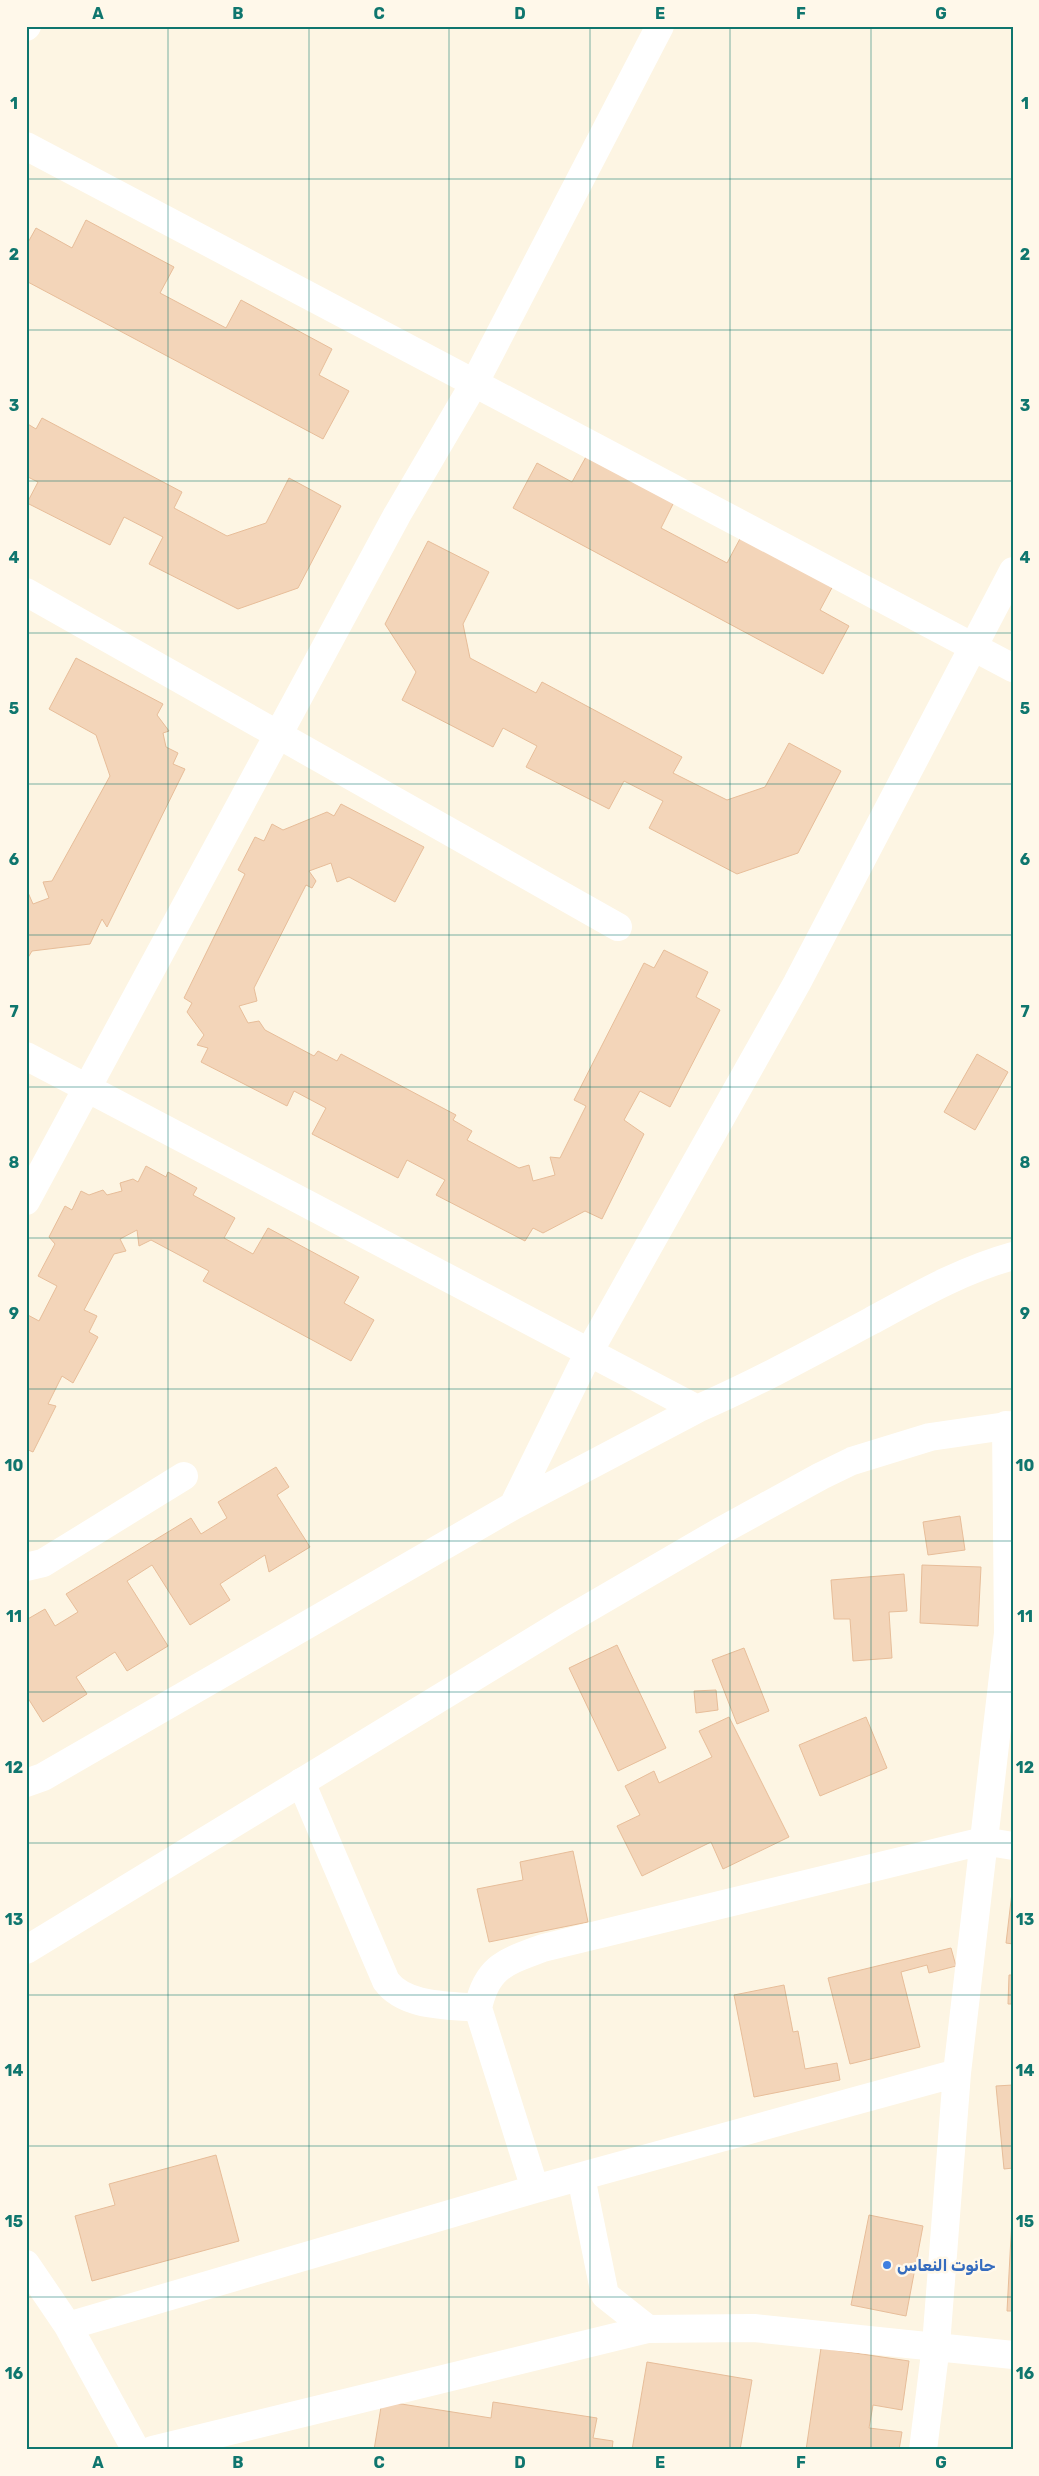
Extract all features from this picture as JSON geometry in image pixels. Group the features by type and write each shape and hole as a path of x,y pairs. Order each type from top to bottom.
{"street":[{"path":"26,1201 397,515 475,382 660,26"},
{"path":"26,146 1013,668"},
{"path":"513,1506 589,1352 797,983 1013,571"},
{"path":"26,592 618,928"},
{"path":"26,1056 697,1409"},
{"path":"26,1783 43,1777 513,1506 697,1409 750,1386 939,1284 987,1263 1013,1256"},
{"path":"26,1950 566,1620 718,1532 821,1476 852,1461 912,1442 1010,1425 1011,1634 983,1841 958,2072 936,2345 923,2450"},
{"path":"26,1567 43,1563 184,1476"},
{"path":"301,1782 386,1981 393,1991 428,2003 478,2008"},
{"path":"535,2189 478,2008 482,1988 491,1973 515,1959 543,1948 983,1841 1013,1846"},
{"path":"68,2326 535,2189 958,2072"},
{"path":"581,2177 605,2295 648,2328"},
{"path":"26,2264 68,2326 136,2450"},
{"path":"152,2450 648,2328 754,2328 936,2345 1013,2355"}],"building":[{"path":"86,220 174,267 160,293 226,328 241,300 332,349 319,375 349,391 323,439 26,281 26,246 36,228 72,248"},
{"path":"42,418 182,492 174,508 227,536 266,523 289,478 341,506 298,588 238,609 149,564 163,537 124,517 110,545 27,503 38,482 26,476 26,423 36,429"},
{"path":"587,455 674,502 661,528 727,563 742,535 834,584 820,610 849,626 823,674 513,508 537,463 572,482"},
{"path":"428,541 489,572 463,624 470,658 536,693 542,682 682,757 673,773 727,800 765,787 789,743 841,771 798,853 737,874 649,828 663,801 624,781 609,809 526,767 537,746 503,728 493,747 402,700 416,672 385,624"},
{"path":"76,658 163,704 157,715 169,731 163,733 166,747 178,753 173,764 185,769 107,927 102,919 90,944 32,951 26,961 26,888 33,904 49,898 43,882 52,881 110,776 96,735 49,709"},
{"path":"341,804 424,847 395,902 349,877 337,882 331,863 309,871 316,881 312,888 306,885 254,988 257,1001 239,1006 248,1023 259,1021 265,1030 314,1056 318,1051 337,1061 341,1054 456,1115 453,1120 472,1131 467,1140 519,1168 529,1165 533,1181 555,1175 550,1157 560,1158 586,1106 574,1100 644,963 654,968 664,950 708,972 696,997 720,1010 670,1107 640,1091 624,1120 644,1134 602,1219 585,1211 543,1233 533,1228 525,1241 436,1195 445,1180 407,1160 398,1178 312,1134 326,1108 294,1091 287,1106 201,1062 208,1048 197,1045 204,1035 187,1012 192,1003 184,998 245,874 238,870 255,837 264,841 272,824 283,830 327,812 334,816"},
{"path":"977,1054 1008,1072 975,1130 944,1112"},
{"path":"146,1166 166,1177 168,1172 197,1188 193,1195 235,1218 224,1238 253,1254 268,1228 359,1277 344,1303 374,1320 351,1361 203,1281 209,1271 151,1240 139,1246 137,1230 120,1239 126,1251 114,1254 84,1310 97,1316 89,1332 98,1337 73,1383 62,1376 48,1404 56,1406 33,1452 26,1449 26,1314 39,1321 57,1286 38,1276 55,1244 49,1237 65,1206 72,1210 81,1191 89,1195 103,1190 107,1195 122,1191 120,1183 133,1179 138,1182"},
{"path":"276,1467 289,1487 277,1495 310,1547 269,1572 265,1555 220,1584 230,1600 190,1625 152,1565 127,1581 168,1646 127,1671 115,1652 76,1677 87,1694 43,1722 26,1695 26,1620 45,1609 55,1626 78,1612 66,1594 191,1518 201,1534 227,1518 218,1502"},
{"path":"960,1516 965,1550 928,1555 923,1522"},
{"path":"922,1565 981,1567 978,1626 920,1623"},
{"path":"904,1574 907,1611 889,1612 892,1658 853,1661 850,1619 834,1619 831,1580"},
{"path":"617,1645 666,1748 618,1771 569,1668"},
{"path":"744,1648 769,1711 737,1724 712,1660"},
{"path":"716,1690 718,1710 696,1713 694,1691"},
{"path":"729,1717 789,1837 723,1869 711,1842 642,1876 617,1826 640,1815 625,1786 654,1771 659,1783 712,1757 699,1731"},
{"path":"866,1717 887,1768 820,1796 799,1745"},
{"path":"573,1851 588,1922 489,1942 477,1889 523,1880 520,1862"},
{"path":"1013,1884 1013,1944 1006,1943"},
{"path":"951,1948 956,1966 929,1973 927,1965 901,1972 920,2047 850,2064 828,1978"},
{"path":"1009,1975 1013,1975 1013,2004 1008,2004"},
{"path":"784,1985 793,2032 798,2031 805,2069 837,2063 840,2080 754,2097 734,1995"},
{"path":"1013,2085 1013,2168 1004,2169 996,2086"},
{"path":"216,2155 239,2241 92,2281 75,2216 115,2205 109,2184"},
{"name":"حانوت النعاس","path":"869,2215 923,2226 906,2316 851,2305"},
{"path":"1012,2218 1013,2311 1007,2311"},
{"path":"821,2348 909,2361 902,2410 873,2405 869,2428 902,2432 899,2450 806,2450"},
{"path":"647,2362 752,2380 740,2450 632,2450"},
{"path":"382,2401 491,2418 493,2402 597,2418 593,2438 613,2441 612,2450 374,2450"}],"place":[{"name":"حانوت النعاس","path":"887,2265"}]}
